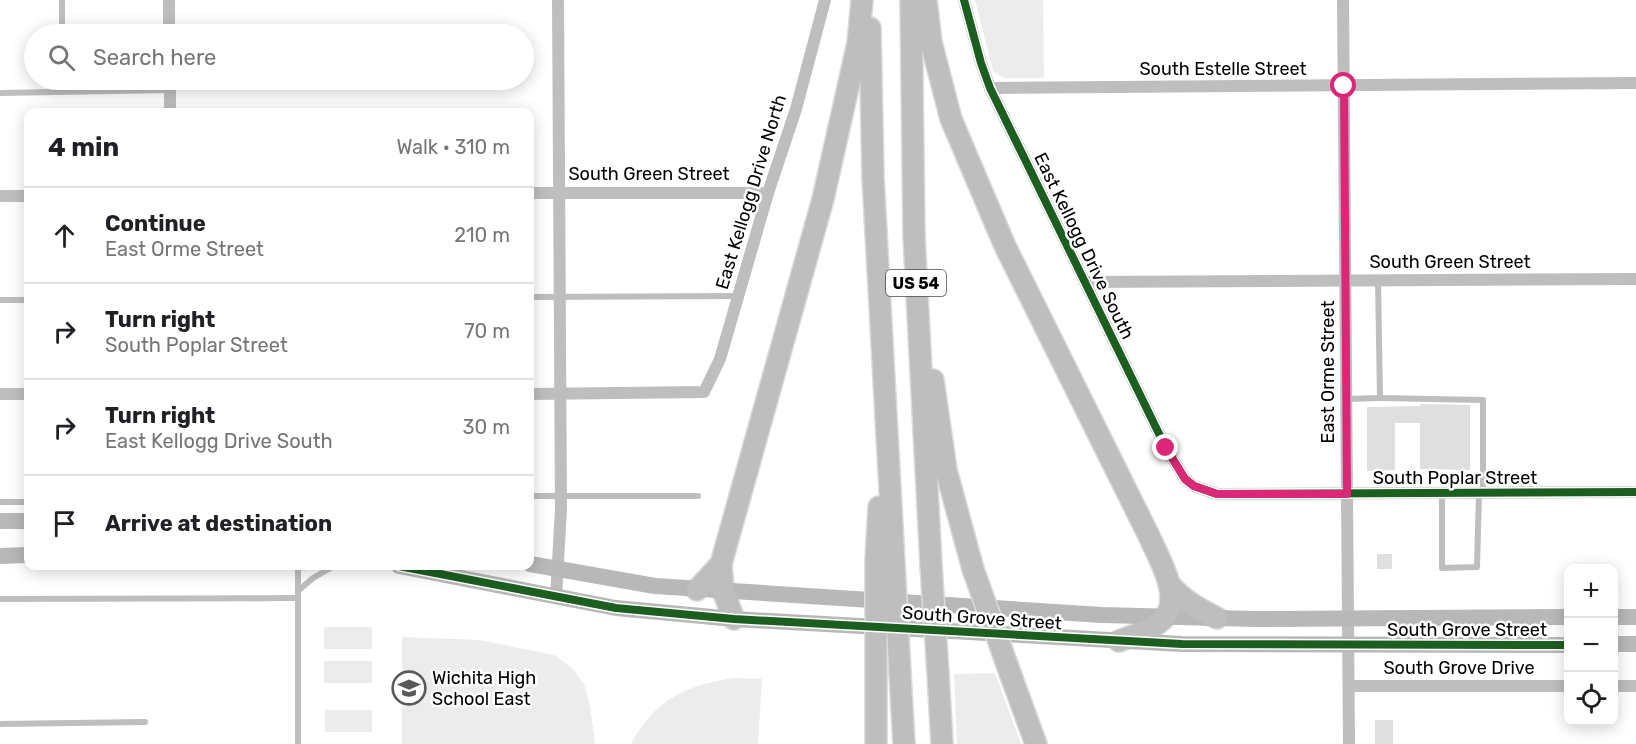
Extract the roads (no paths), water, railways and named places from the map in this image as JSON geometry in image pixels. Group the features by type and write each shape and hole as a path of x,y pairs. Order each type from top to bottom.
{"highway":[{"path":"734,619 723,591 721,564 823,199 858,43 862,0"},
{"name":"US 54","path":"870,0 871,135 884,407 885,562"},
{"name":"US 54","path":"911,0 914,236 942,744"},
{"path":"926,0 931,42 951,119 1005,246 1149,536 1170,585 1194,607 1217,618"},
{"path":"914,236 946,470 974,569 1035,744"},
{"path":"885,562 900,673 904,744"},
{"path":"876,744 876,680 885,562"},
{"path":"697,590 721,564"},
{"path":"1119,641 1146,631 1165,616 1170,602 1170,585"}],"street":[{"path":"169,0 169,24"},
{"path":"556,597 561,496 558,0"},
{"name":"East Kellogg Drive North","path":"561,394 705,392 720,359 768,193 796,109 825,0"},
{"name":"East Kellogg Drive South","path":"964,0 990,88 1084,282 1166,448 1185,479 1203,489"},
{"name":"East Orme Street","path":"1343,0 1350,744"},
{"name":"South Estelle Street","path":"990,88 1636,83"},
{"path":"170,90 170,108"},
{"name":"South Green Street","path":"534,192 768,193"},
{"path":"0,196 24,196"},
{"name":"South Green Street","path":"1084,282 1636,279"},
{"path":"0,394 24,394"},
{"path":"534,394 561,394"},
{"name":"South Poplar Street","path":"1203,489 1217,494 1636,492"},
{"path":"0,521 24,521"},
{"path":"0,556 24,555"},
{"name":"South Grove Street","path":"534,565 655,586 697,590 1102,615 1217,618 1564,617"},
{"name":"South Grove Street","path":"423,570 616,608 734,619 1182,644 1564,645"},
{"path":"1618,617 1636,617"},
{"path":"1618,644 1636,644"},
{"name":"South Grove Drive","path":"1349,686 1564,686"},
{"path":"1618,686 1636,686"}],"lane":[{"path":"62,0 62,24"},
{"path":"0,93 92,90"},
{"path":"1378,280 1380,398"},
{"path":"534,297 738,296"},
{"path":"0,300 24,300"},
{"path":"1346,399 1483,400 1478,567 1442,568 1442,493"},
{"path":"534,496 698,496"},
{"path":"0,502 24,502"},
{"path":"298,570 298,744"},
{"path":"0,599 298,594 313,578 327,570"},
{"path":"0,723 145,722"}],"place":[{"name":"Wichita High School East","path":"409,688"}]}
